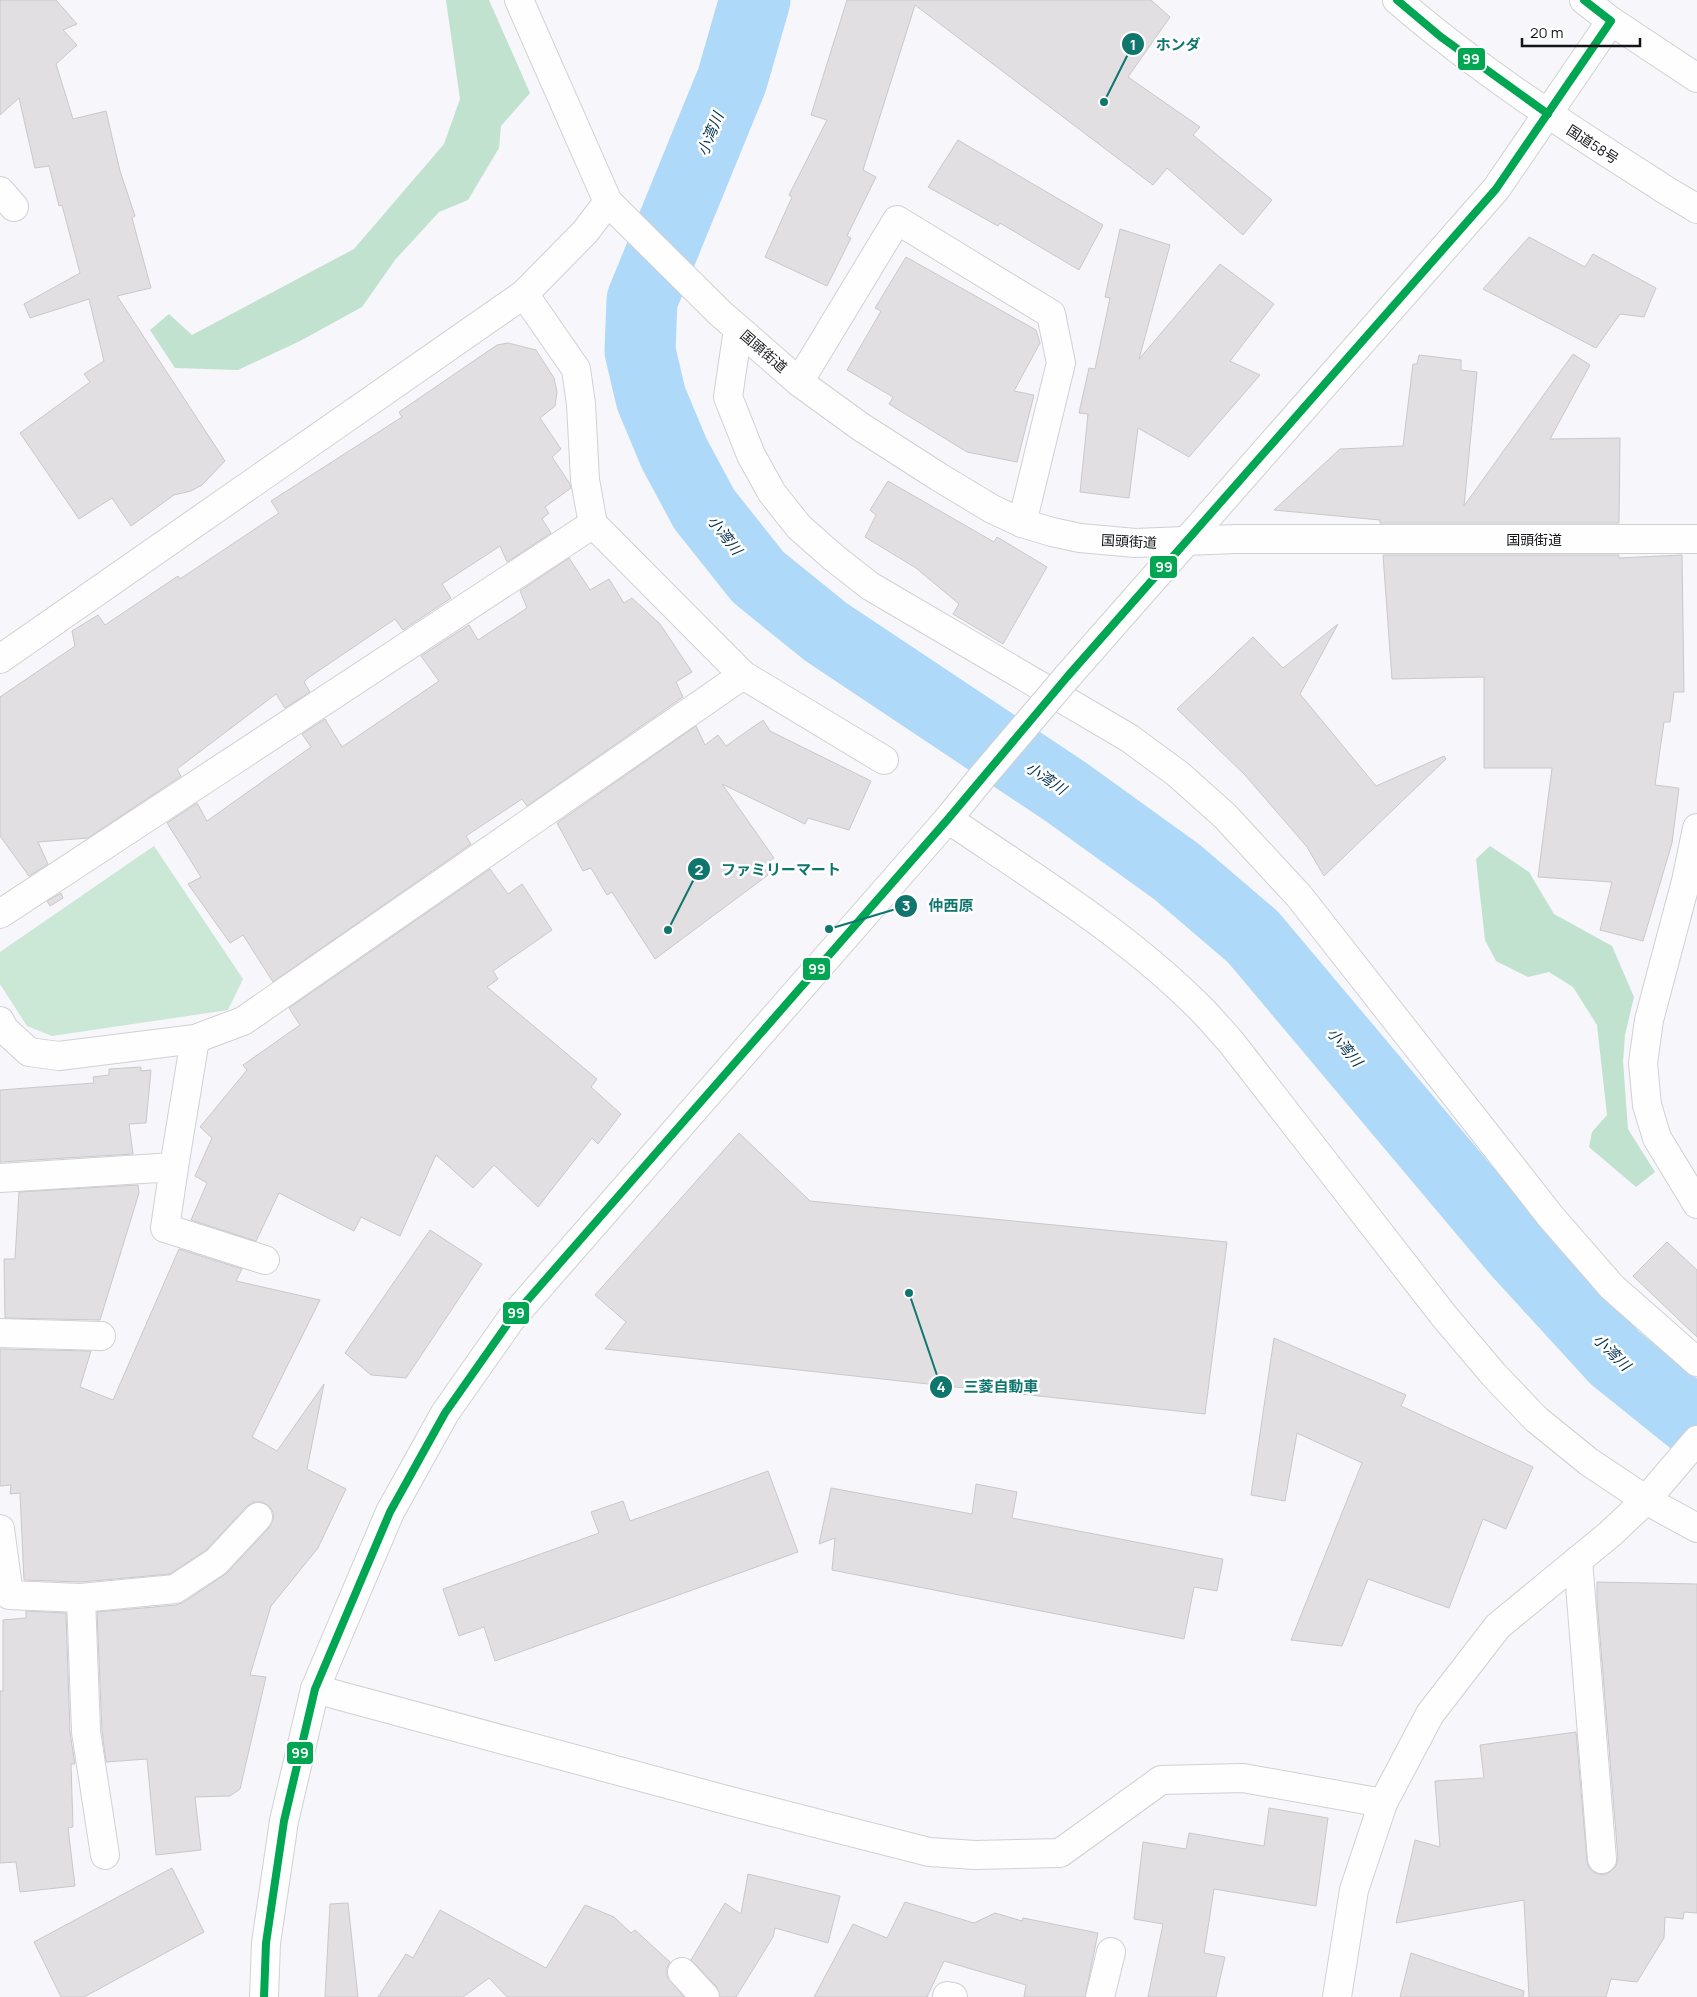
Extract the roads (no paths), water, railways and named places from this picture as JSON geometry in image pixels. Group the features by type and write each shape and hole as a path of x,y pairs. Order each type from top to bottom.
{"main road":[{"path":"0,659 524,294 585,232 608,202 519,0"},
{"name":"国道58号","path":"1397,0 1441,37 1548,114 1660,187 1697,208"},
{"path":"1584,0 1610,21 1697,78"},
{"path":"264,1997 266,1943 284,1821 315,1689 390,1512 445,1413 511,1319 948,819 1067,677 1486,200 1548,114 1610,21"},
{"name":"国頭街道","path":"608,202 729,321 799,382 861,426 939,477 992,509 1022,523 1080,538 1135,543 1235,539 1697,539"},
{"path":"799,382 897,220 1051,314 1061,363 1022,523"},
{"path":"524,294 576,369 581,404 585,480 593,524 743,675 884,760"},
{"path":"729,321 728,397 750,455 772,494 799,527 833,558 870,586 1129,738 1178,774 1225,816 1298,896 1544,1209 1593,1266 1612,1287 1697,1362"},
{"path":"0,914 593,524"},
{"path":"0,1021 4,1030 29,1052 59,1056 194,1039 243,1021 743,675"},
{"path":"948,819 1084,912 1140,954 1195,1002 1231,1042 1444,1316 1494,1376 1536,1419 1589,1462 1646,1500 1697,1528"},
{"path":"1697,828 1691,882 1649,1020 1643,1062 1647,1105 1657,1138 1697,1204"},
{"path":"194,1039 164,1228 265,1260"},
{"path":"0,1178 174,1167"},
{"path":"0,1333 101,1336"},
{"path":"1337,1997 1354,1890 1382,1803 1430,1714 1498,1626 1610,1534 1646,1500 1697,1440"},
{"path":"0,1529 4,1595 81,1598 175,1589 216,1562 258,1517"},
{"path":"1578,1560 1602,1859"},
{"path":"81,1598 86,1732 105,1855"},
{"path":"315,1689 730,1801 929,1852 975,1855 1060,1853 1161,1780 1243,1778 1382,1803"},
{"path":"1100,1997 1111,1952"},
{"path":"682,1972 705,1997"}],"waterway":[{"name":"小湾川","path":"755,0 732,80 642,300 640,351 651,398 674,453 704,509 758,577 826,632 1066,792 1177,872 1253,937 1517,1251 1615,1358 1697,1424"}],"place":[{"name":"ホンダ","path":"1104,102"},
{"name":"仲西原","path":"829,929"},
{"name":"ファミリーマート","path":"668,930"},
{"name":"三菱自動車","path":"909,1293"}]}
